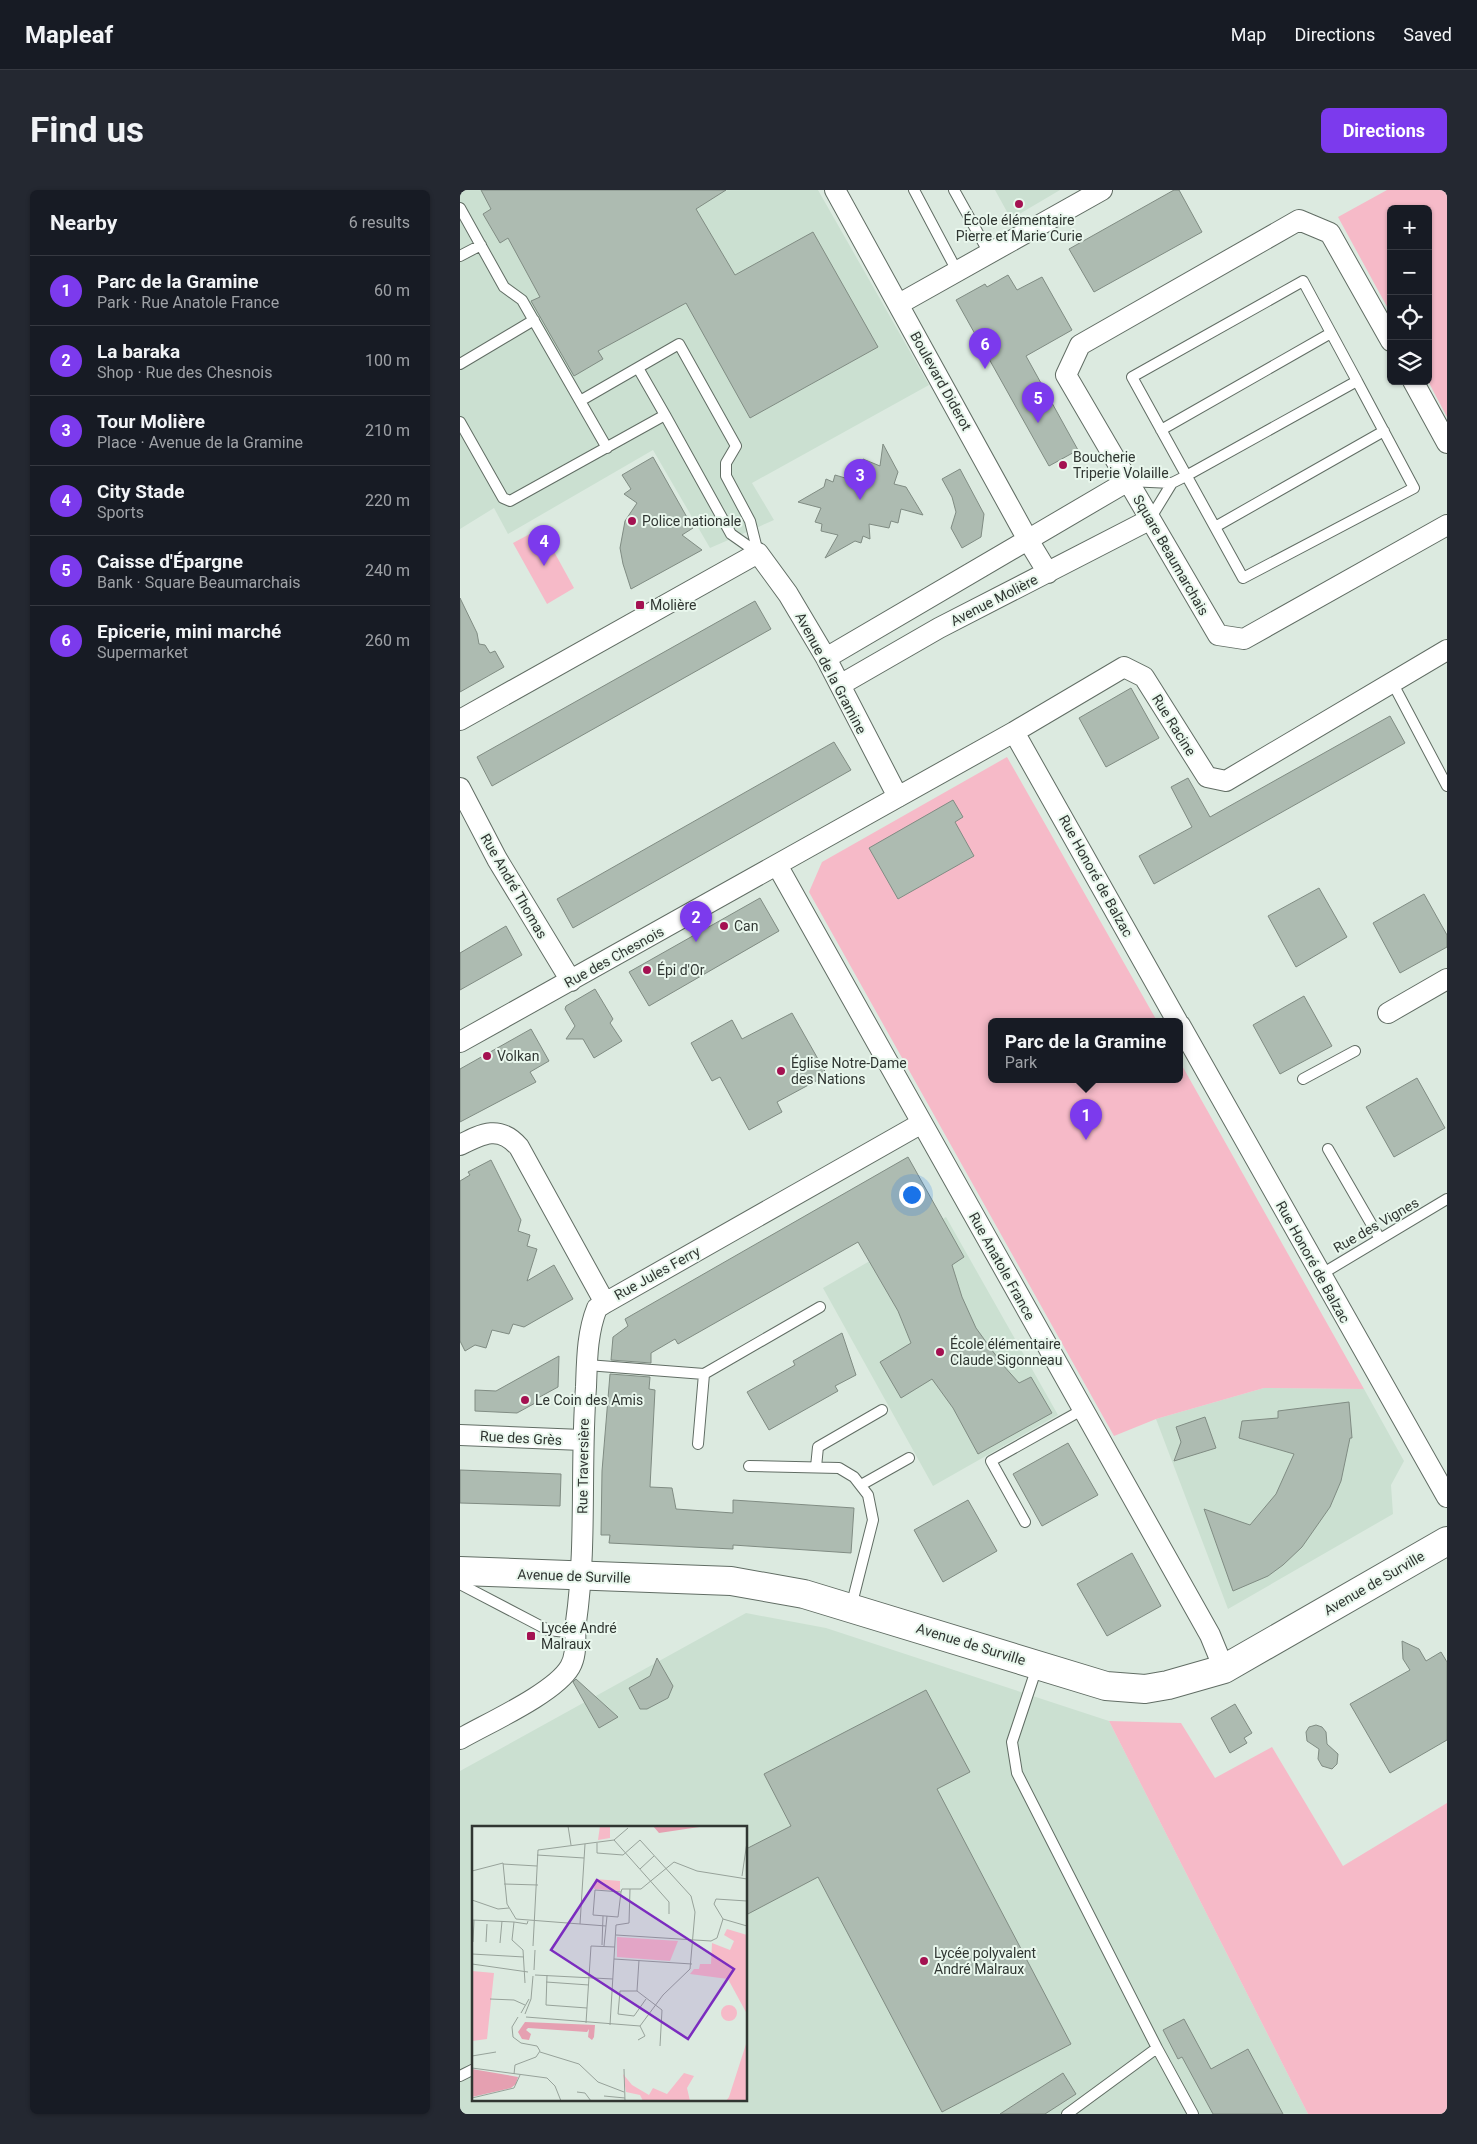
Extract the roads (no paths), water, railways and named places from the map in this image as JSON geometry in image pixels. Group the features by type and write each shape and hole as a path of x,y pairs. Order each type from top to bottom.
{"street":[{"name":"Boulevard Diderot","path":"835,190 1028,540 1048,572"},
{"path":"898,304 1102,190"},
{"name":"Square Beaumarchais","path":"1390,340 1330,233 1299,220 1080,345 1066,375 1149,520 1218,635 1244,639 1447,525"},
{"path":"1415,385 1447,443"},
{"path":"826,658 1128,481"},
{"name":"Avenue Molière","path":"840,686 939,628 1149,520"},
{"path":"460,720 758,553"},
{"name":"Avenue de la Gramine","path":"758,553 788,594 826,658 898,796"},
{"name":"Rue Racine","path":"898,796 1014,732 1124,667 1144,677 1207,777 1226,781 1447,650"},
{"name":"Rue Honoré de Balzac","path":"1014,732 1175,1018"},
{"name":"Rue André Thomas","path":"460,788 498,859 571,981"},
{"name":"Rue des Chesnois","path":"460,1042 898,796"},
{"name":"Rue Anatole France","path":"777,865 1210,1635 1224,1669"},
{"path":"1388,1013 1447,980"},
{"name":"Rue Honoré de Balzac","path":"1183,1031 1447,1497"},
{"name":"Rue Jules Ferry","path":"460,1145 478,1136 496,1133 509,1136 519,1147 605,1302 922,1123"},
{"name":"Rue Traversière","path":"460,1739 556,1684 570,1666 576,1649 575,1633 580,1575 582,1440 587,1365 593,1318 597,1308 605,1302"},
{"name":"Rue des Grès","path":"460,1435 582,1440"},
{"name":"Avenue de Surville","path":"460,1571 731,1581 804,1594 1106,1686 1145,1689 1168,1685 1224,1669 1447,1541"}],"lane":[{"path":"914,190 958,271"},
{"path":"954,190 989,253"},
{"path":"460,208 504,287 522,300 607,448"},
{"path":"460,256 481,245"},
{"path":"1303,281 1357,381 1414,488 1243,578 1132,377 1303,281"},
{"path":"460,364 534,320"},
{"path":"1161,430 1331,333"},
{"path":"580,401 679,344 736,446 726,463 726,476 750,521 758,553"},
{"path":"638,368 730,534 758,553"},
{"path":"1128,481 1172,483 1357,381"},
{"path":"460,422 503,498 510,500 665,415"},
{"path":"1214,527 1384,432"},
{"path":"1149,520 1172,483"},
{"path":"1392,682 1447,786"},
{"path":"1303,1080 1355,1051"},
{"path":"1328,1149 1380,1238"},
{"name":"Rue des Vignes","path":"1320,1275 1447,1200"},
{"path":"587,1365 704,1374 820,1307"},
{"path":"698,1444 704,1374"},
{"path":"816,1467 818,1447 882,1410"},
{"path":"1025,1522 991,1461 1082,1410"},
{"path":"861,1485 909,1458"},
{"path":"749,1466 839,1468 854,1477 861,1485 868,1495 873,1520 851,1608"},
{"path":"460,1584 548,1630 575,1633"},
{"path":"1038,1664 1012,1742 1017,1773 1157,2048 1193,2114"},
{"path":"1067,2114 1157,2048"},
{"path":"460,2076 472,2070"}],"place":[{"name":"École élémentaire Pierre et Marie Curie","path":"1019,204"},
{"name":"Epicerie, mini marché","path":"985,369"},
{"name":"Caisse d'Épargne","path":"1038,423"},
{"name":"Boucherie Triperie Volaille","path":"1063,465"},
{"name":"Tour Molière","path":"860,500"},
{"name":"Police nationale","path":"632,521"},
{"name":"City Stade","path":"544,566"},
{"name":"Molière","path":"640,605"},
{"name":"Can","path":"724,926"},
{"name":"La baraka","path":"696,942"},
{"name":"Épi d'Or","path":"647,970"},
{"name":"Volkan","path":"487,1056"},
{"name":"Église Notre-Dame des Nations","path":"781,1071"},
{"name":"Parc de la Gramine","path":"1086,1140"},
{"name":"École élémentaire Claude Sigonneau","path":"940,1352"},
{"name":"Le Coin des Amis","path":"525,1400"},
{"name":"Lycée André Malraux","path":"531,1636"},
{"name":"Lycée polyvalent André Malraux","path":"924,1961"}]}
